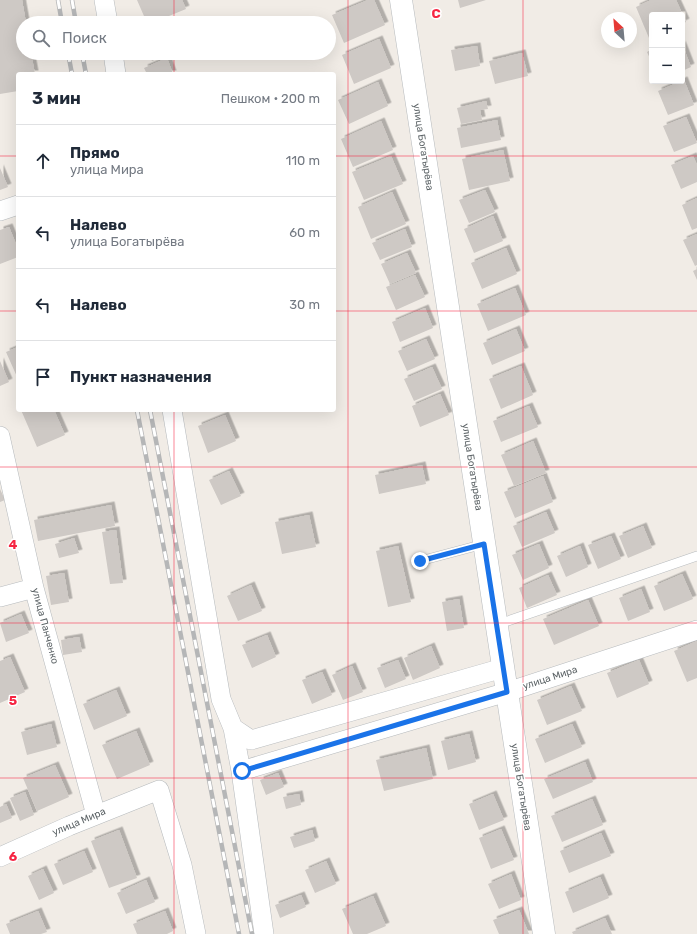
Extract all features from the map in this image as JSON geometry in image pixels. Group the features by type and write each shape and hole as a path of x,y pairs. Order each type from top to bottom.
{"street":[{"path":"104,0 107,16"},
{"name":"улица Богатырёва","path":"401,0 544,934"},
{"path":"114,60 116,72"},
{"path":"0,212 16,206"},
{"path":"172,412 221,699 232,728 242,771 264,934"},
{"name":"улица Панченко","path":"0,436 34,588 96,815"},
{"path":"0,597 34,588"},
{"name":"улица Мира","path":"242,771 507,692 697,630"},
{"path":"232,728 251,740 503,668"},
{"name":"улица Мира","path":"0,857 96,815 159,790 182,864 196,934"}],"lane":[{"path":"420,561 484,544"},
{"path":"496,625 697,556"}],"building":[{"path":"0,0 22,0 25,16 16,16 16,60 32,60 35,72 16,72 16,91 0,94"},
{"path":"137,0 182,0 186,9 169,16 144,16"},
{"path":"368,0 374,0 385,25 344,43 336,24 336,16 332,15"},
{"path":"458,0 486,0 460,8"},
{"path":"651,0 676,0 681,12 649,12 649,38 636,7"},
{"path":"379,39 391,68 354,84 342,55"},
{"path":"477,46 480,66 455,71 451,50"},
{"path":"685,52 691,67 685,70"},
{"path":"522,53 528,76 495,84 489,61"},
{"path":"162,60 168,60 172,72 146,72 144,68"},
{"path":"378,82 388,106 349,124 338,100"},
{"path":"685,82 694,105 668,115 658,91 675,84 685,84"},
{"path":"486,101 488,109 480,110 482,120 461,124 457,108"},
{"path":"686,117 697,143 674,152 663,126"},
{"path":"497,120 501,140 461,148 457,128"},
{"path":"381,121 393,150 353,167 341,139"},
{"path":"503,150 510,181 469,190 462,159"},
{"path":"391,156 403,184 364,200 352,172"},
{"path":"693,156 697,165 697,182 681,189 671,165"},
{"path":"0,168 8,187 0,190"},
{"path":"485,190 495,212 469,223 459,200"},
{"path":"392,192 406,224 371,239 358,207"},
{"path":"697,198 697,228 692,230 682,205"},
{"path":"493,216 503,241 474,253 464,229"},
{"path":"9,227 16,244 16,258 0,264 0,230"},
{"path":"405,229 412,247 380,260 372,243"},
{"path":"697,234 697,265 695,266 683,240"},
{"path":"506,248 517,274 482,289 471,263"},
{"path":"407,253 416,273 390,284 381,264"},
{"path":"697,269 697,280 693,271"},
{"path":"415,275 425,297 396,310 386,287"},
{"path":"515,288 526,315 488,331 477,304"},
{"path":"425,308 433,328 400,342 392,322"},
{"path":"516,329 525,351 492,365 483,343"},
{"path":"426,339 435,359 407,371 398,351"},
{"path":"16,348 16,374 6,352"},
{"path":"0,361 9,382 0,386"},
{"path":"521,366 533,395 501,409 489,379"},
{"path":"432,367 442,389 414,401 404,379"},
{"path":"440,394 449,415 420,427 412,406"},
{"path":"529,406 538,427 501,442 493,421"},
{"path":"22,412 55,412 65,435 37,447"},
{"path":"225,415 236,441 208,453 198,426"},
{"path":"533,441 546,473 514,486 501,455"},
{"path":"422,465 426,484 379,494 375,475"},
{"path":"229,471 241,496 221,505 209,480"},
{"path":"543,476 553,502 515,518 504,492"},
{"path":"0,489 5,500 0,502"},
{"path":"111,505 115,526 38,541 34,520"},
{"path":"546,512 555,533 522,547 513,526"},
{"path":"309,515 316,547 282,554 275,522"},
{"path":"643,526 652,548 628,558 619,536"},
{"path":"116,530 123,583 110,584 102,532"},
{"path":"611,536 621,559 598,569 588,545"},
{"path":"74,538 79,553 59,558 55,544"},
{"path":"539,544 549,568 523,580 512,555"},
{"path":"398,546 411,602 388,607 376,551"},
{"path":"580,546 588,567 566,577 557,556"},
{"path":"64,573 69,602 51,605 46,576"},
{"path":"682,574 693,599 664,611 654,586"},
{"path":"548,575 557,595 527,608 519,588"},
{"path":"251,585 262,611 238,621 227,596"},
{"path":"641,589 650,612 628,621 619,598"},
{"path":"459,599 464,628 447,631 442,602"},
{"path":"588,600 599,626 554,645 543,619"},
{"path":"21,614 29,633 6,642 0,623"},
{"path":"267,635 276,657 252,668 242,645"},
{"path":"79,637 82,652 63,655 61,640"},
{"path":"697,641 697,678 687,682 674,651"},
{"path":"431,646 440,668 413,680 404,658"},
{"path":"10,657 25,692 0,703 0,661"},
{"path":"398,660 406,679 385,688 377,668"},
{"path":"639,660 649,684 617,698 607,673"},
{"path":"352,666 363,692 343,700 332,675"},
{"path":"322,672 332,695 312,704 302,680"},
{"path":"571,686 582,711 547,725 537,700"},
{"path":"116,690 127,716 94,730 83,704"},
{"path":"51,724 57,747 27,755 21,732"},
{"path":"572,724 582,747 545,763 535,739"},
{"path":"136,731 150,765 117,779 102,745"},
{"path":"469,734 476,762 448,770 441,741"},
{"path":"426,748 433,779 384,791 376,760"},
{"path":"585,762 593,782 553,799 544,779"},
{"path":"55,765 69,797 37,811 23,778"},
{"path":"278,773 284,787 266,795 260,780"},
{"path":"25,792 34,815 20,821 10,798"},
{"path":"299,794 301,805 286,809 283,797"},
{"path":"493,794 504,820 479,830 469,804"},
{"path":"592,799 603,825 562,842 551,816"},
{"path":"6,804 12,818 0,823 0,807"},
{"path":"501,829 514,860 491,869 479,838"},
{"path":"119,830 137,878 109,888 91,841"},
{"path":"312,830 315,841 294,848 290,837"},
{"path":"601,833 611,856 569,873 560,851"},
{"path":"84,851 93,872 63,885 54,864"},
{"path":"326,861 336,884 315,893 305,870"},
{"path":"43,869 54,893 39,900 28,876"},
{"path":"511,874 521,900 499,909 488,884"},
{"path":"600,877 609,898 573,913 565,892"},
{"path":"146,880 155,902 126,914 117,893"},
{"path":"301,895 306,907 280,918 275,905"},
{"path":"373,896 386,926 367,934 353,934 342,909"},
{"path":"519,910 529,934 499,934 493,920"},
{"path":"38,911 47,932 41,934 10,934 6,924"},
{"path":"165,911 173,931 167,934 137,934 133,924"},
{"path":"605,918 612,934 573,934 572,932"}],"railway":[{"path":"58,0 61,16"},
{"path":"72,0 75,16"},
{"path":"69,60 72,72"},
{"path":"83,60 86,72"},
{"path":"137,412 239,934"},
{"path":"150,412 252,934"}],"route":[{"path":"242,771 507,692 484,544 420,561"}]}
